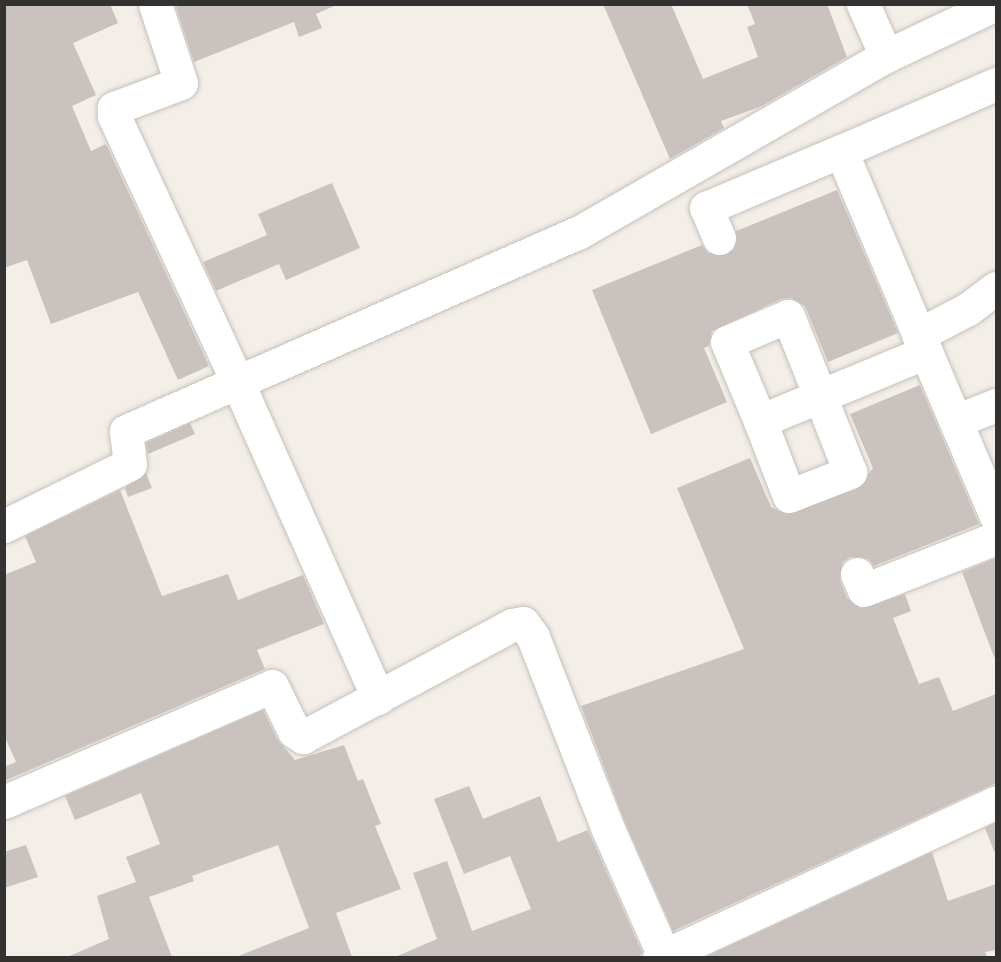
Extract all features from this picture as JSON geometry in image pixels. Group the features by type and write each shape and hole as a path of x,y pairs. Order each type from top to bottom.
{"street":[{"path":"155,4 181,83 114,108 114,116 237,381 378,698"},
{"path":"862,4 886,56"},
{"path":"4,526 129,464 126,431 578,233 886,56 996,4"},
{"path":"719,238 706,207 996,84"},
{"path":"841,151 996,516"},
{"path":"760,421 820,396 922,343 996,288"},
{"path":"788,316 850,472 789,496 760,421 727,342 788,316"},
{"path":"956,422 996,405"},
{"path":"857,574 864,590 996,538"},
{"path":"4,802 272,686 294,731 303,737 512,625 524,623 533,637 608,829 662,957 931,829 996,802"}],"building":[{"path":"4,4 110,4 118,23 73,43 96,95 72,106 91,151 106,144 209,366 178,380 138,292 51,324 27,260 4,268"},
{"path":"182,4 334,4 334,6 316,14 322,28 299,37 294,22 194,62 176,7"},
{"path":"603,4 671,4 703,79 758,57 747,27 755,24 747,4 827,4 847,57 762,106 721,121 724,128 670,159"},
{"path":"332,183 360,248 286,280 279,264 216,291 203,262 267,235 258,214"},
{"path":"837,190 898,333 828,362 805,306 791,298 781,299 712,331 709,346 704,348 727,402 651,434 592,290 702,245 708,253 726,255 734,249 736,231"},
{"path":"920,385 979,524 874,566 868,559 850,557 842,563 840,581 847,598 861,608 905,594 911,611 893,618 919,684 939,677 953,711 996,694 996,783 673,931 625,822 581,706 744,649 677,488 750,458 771,507 786,514 857,489 873,468 850,414"},
{"path":"190,423 195,434 148,454 146,443"},
{"path":"146,473 152,488 128,497 125,488"},
{"path":"120,490 162,596 228,574 238,600 303,575 324,624 257,650 265,669 4,781 4,767 16,762 4,735 4,575 36,562 25,536"},
{"path":"996,558 996,656 994,657 962,572"},
{"path":"263,710 277,739 295,760 344,745 358,781 363,779 381,824 375,826 401,889 336,913 352,957 236,957 309,928 278,845 192,876 194,881 149,897 172,957 67,957 109,939 97,896 136,882 126,857 160,844 141,793 75,820 65,796"},
{"path":"469,786 483,819 540,796 558,842 588,830 642,952 640,957 395,957 437,939 413,873 447,861 472,931 531,909 510,856 464,874 434,799"},
{"path":"996,822 996,851 994,851 985,828"},
{"path":"26,845 38,877 4,888 4,852"},
{"path":"932,852 948,901 996,884 996,950 985,952 987,957 705,957"}]}
